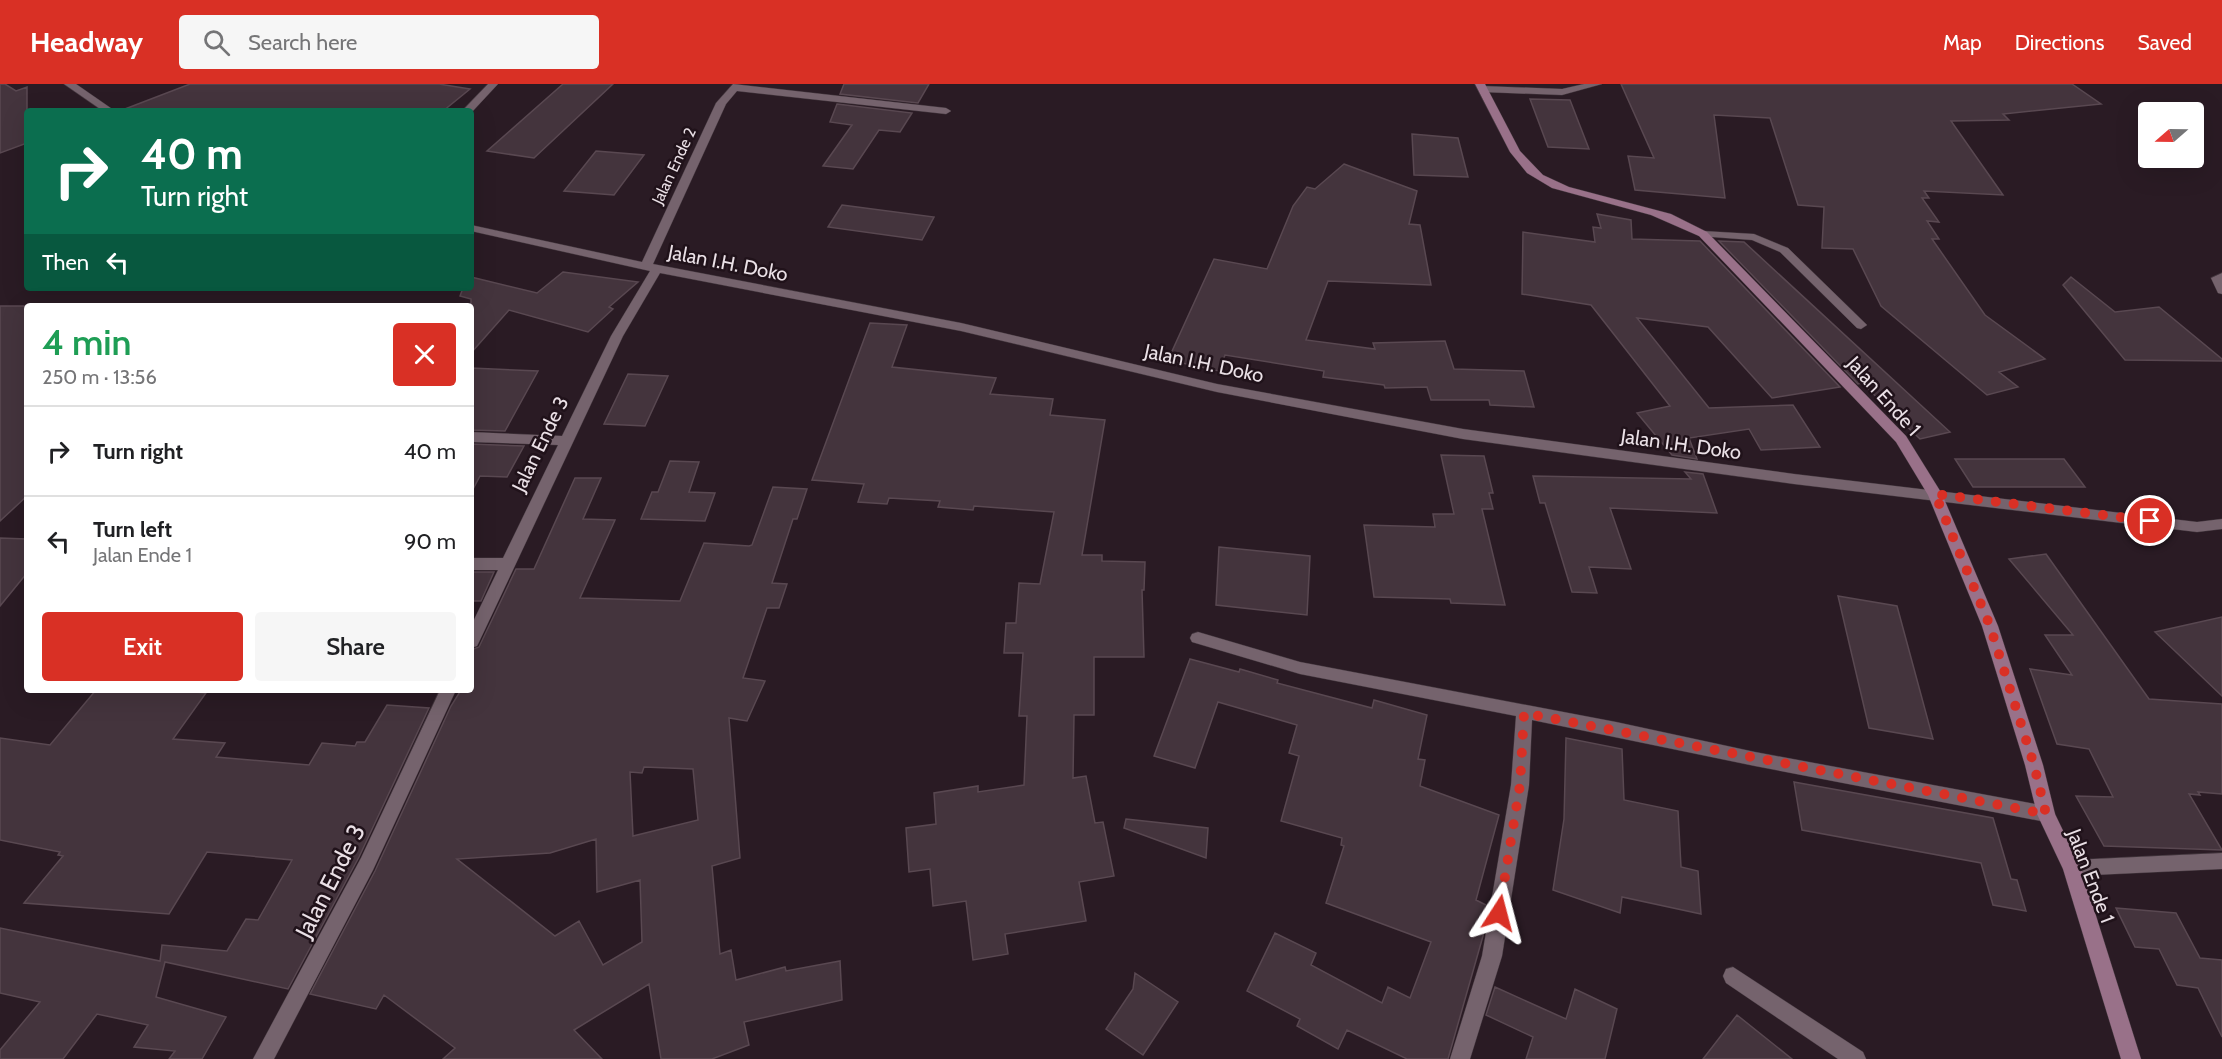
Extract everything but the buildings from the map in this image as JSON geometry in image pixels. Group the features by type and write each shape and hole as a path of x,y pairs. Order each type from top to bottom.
{"street":[{"path":"69,84 105,108"},
{"path":"469,108 493,84"},
{"path":"1482,87 1562,92 1597,84"},
{"path":"735,86 946,111"},
{"name":"Jalan Ende 2","path":"651,267 721,103 735,86"},
{"name":"Jalan Ende 1","path":"1482,87 1514,148 1530,171 1548,182 1683,221 1703,234 1901,439 1935,494 1990,626 2034,765 2046,814 2072,868 2131,1059"},
{"name":"Jalan I.H. Doko","path":"474,229 651,267 961,327 1217,388 1463,434 1794,479 2197,527 2222,524"},
{"path":"1703,234 1759,236 1769,241 1784,250 1861,325"},
{"name":"Jalan Ende 3","path":"474,636 651,267"},
{"path":"2222,277 2217,278 2222,290"},
{"path":"474,437 567,441"},
{"path":"474,564 507,564"},
{"path":"1198,638 1300,668 2046,814"},
{"name":"Jalan Ende 3","path":"263,1059 367,864 447,693"},
{"path":"1460,1059 1492,956 1520,785 1524,713"},
{"path":"2072,868 2222,861"},
{"path":"1733,976 1856,1059"}],"route":[{"path":"1499,913 1520,785 1524,713 2046,814 2034,765 1990,626 1935,494 2150,521"}]}
